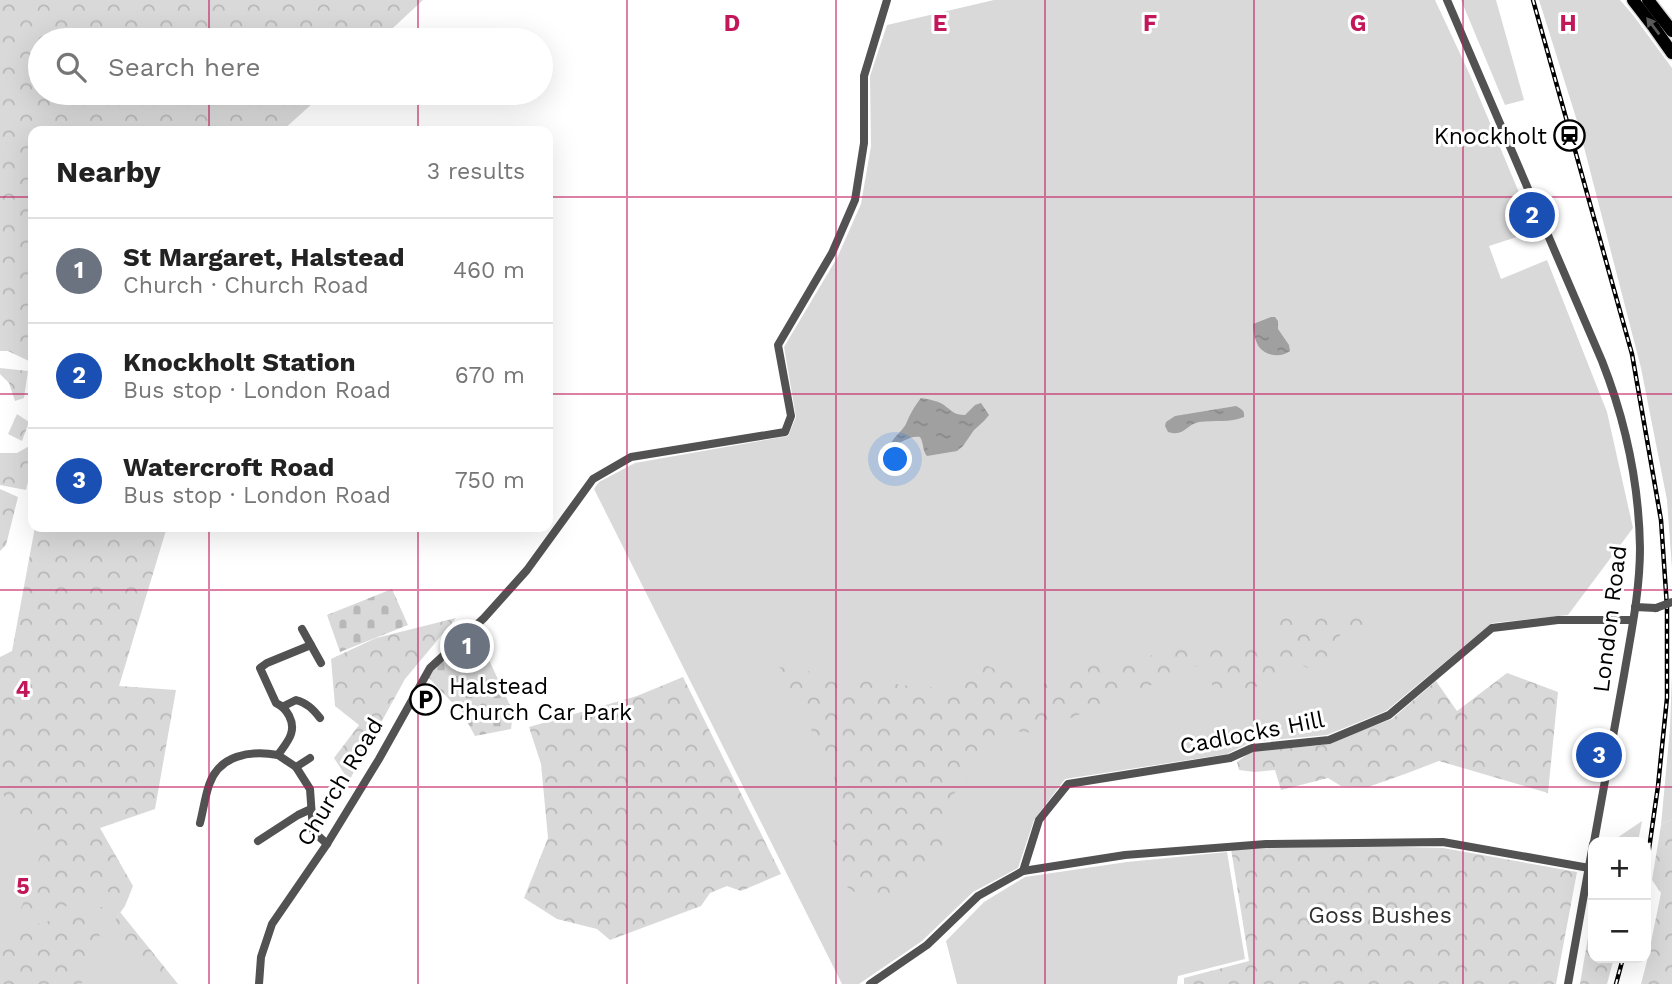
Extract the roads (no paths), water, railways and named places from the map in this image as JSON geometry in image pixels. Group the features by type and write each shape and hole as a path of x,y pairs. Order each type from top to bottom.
{"highway":[{"path":"1633,0 1672,53"},
{"path":"1648,0 1672,31"}],"street":[{"name":"Church Road","path":"259,984 261,957 272,924 327,844 430,668 484,618 527,570 593,479 631,457 785,432 791,416 778,345 832,253 855,201 864,143 864,76 887,0"},
{"name":"London Road","path":"1447,0 1602,361 1626,432 1633,469 1640,549 1635,607 1594,837"},
{"path":"1635,607 1656,608 1672,602"},
{"name":"Cadlocks Hill","path":"1023,871 1039,820 1068,783 1230,758 1252,748 1329,740 1389,715 1492,628 1558,620 1633,620"},
{"path":"302,629 321,663"},
{"path":"278,755 291,734 292,725 289,713 284,706 276,703 260,668 311,645"},
{"path":"284,706 296,700 303,702 320,718"},
{"path":"200,823 209,784 221,766 240,755 278,755 296,767 310,789 313,831 327,844"},
{"path":"296,767 310,758"},
{"path":"258,841 311,809"},
{"path":"870,984 927,945 978,896 1023,871 1125,855 1266,844 1443,842 1588,868"},
{"name":"London Road","path":"1568,984 1588,874"}],"water":[{"path":"1271,317 1278,321 1278,329 1289,345 1290,351 1286,353 1270,354 1262,350 1256,342 1253,324"},
{"path":"921,398 939,402 961,415 981,403 989,415 957,451 927,456 920,437 909,438 893,445 891,443"},
{"path":"1236,406 1243,411 1244,417 1194,423 1178,433 1168,432 1165,426 1166,422 1175,416"}],"railway":[{"path":"1533,0 1632,354 1661,520 1667,607 1667,698 1651,837"},
{"path":"1616,984 1622,963"}],"place":[{"name":"Knockholt","path":"1570,136"},
{"name":"Knockholt Station","path":"1532,215"},
{"name":"St Margaret, Halstead","path":"467,646"},
{"name":"Halstead Church Car Park","path":"426,699"},
{"name":"Watercroft Road","path":"1599,755"}],"park label":[{"name":"Goss Bushes","path":"1380,915"}]}
